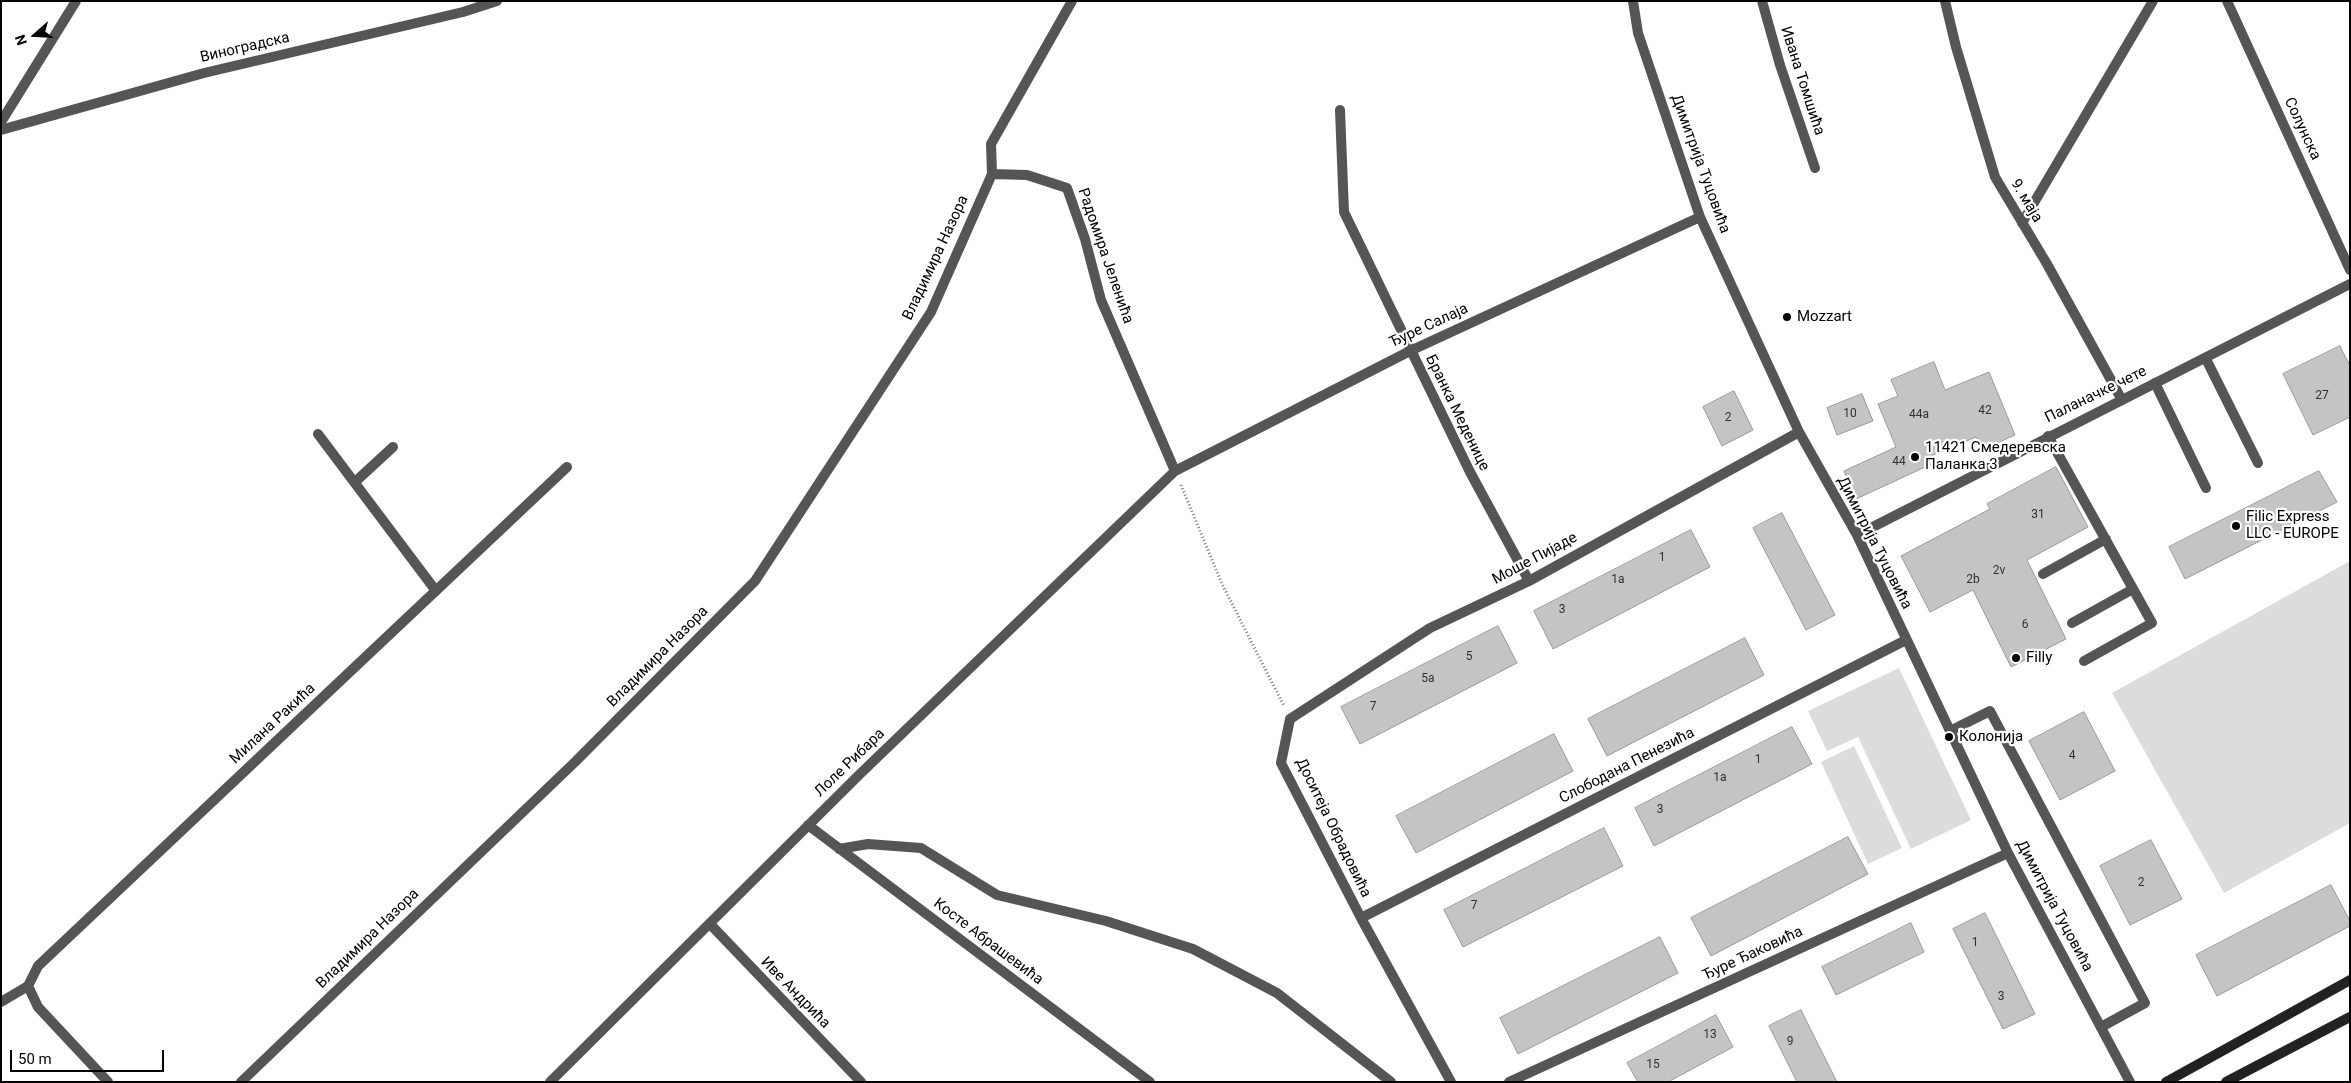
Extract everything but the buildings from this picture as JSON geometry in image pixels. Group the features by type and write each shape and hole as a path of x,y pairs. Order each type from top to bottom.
{"main road":[{"path":"2166,1082 2350,980"},
{"path":"2226,1082 2350,1017"}],"street":[{"path":"1,122 76,1"},
{"path":"463,12 470,1"},
{"name":"Виноградска","path":"1,130 204,73 463,12 497,1"},
{"path":"992,174 991,144 1072,1"},
{"name":"Димитрија Туцовића","path":"1634,1 1638,33 1700,217 1799,432 1857,535 2008,853 2130,1082"},
{"name":"Ивана Томшића","path":"1762,1 1780,65 1815,168"},
{"name":"9. маја","path":"1945,1 1956,47 1995,177 2122,400"},
{"path":"2022,223 2153,1"},
{"name":"Солунска","path":"2227,1 2350,270"},
{"name":"Бранка Меденице","path":"1340,110 1344,212 1470,472 1529,582"},
{"name":"Радомира Јеленића","path":"992,174 1027,175 1067,188 1085,239 1101,300 1175,471"},
{"name":"Владимира Назора","path":"241,1082 575,762 755,581 931,312 992,174"},
{"name":"Ђуре Салаја","path":"1175,471 1410,351 1700,217"},
{"name":"Паланачке чете","path":"1857,535 2048,436 2206,359 2350,284"},
{"path":"2206,359 2258,463"},
{"path":"2155,383 2206,488"},
{"name":"Моше Пијаде","path":"1290,719 1430,628 1529,582 1799,432"},
{"path":"318,434 436,591"},
{"path":"2048,436 2152,623 2084,661"},
{"path":"354,482 393,447"},
{"name":"Милана Ракића","path":"28,986 38,966 567,467"},
{"name":"Лоле Рибара","path":"550,1082 808,825 1175,471"},
{"path":"2043,574 2106,539"},
{"path":"2072,624 2133,589"},
{"name":"Слободана Пенезића","path":"1361,918 1906,640"},
{"path":"1950,731 1990,712 2145,1003 2101,1027"},
{"name":"Доситеја Обрадовића","path":"1290,719 1282,763 1361,918 1450,1082"},
{"name":"Косте Абрашевића","path":"808,825 1150,1082"},
{"path":"839,849 868,844 921,848 997,895 1106,921 1193,949 1277,994 1391,1082"},
{"name":"Ђуре Ђаковића","path":"1509,1082 2008,853"},
{"name":"Иве Андрића","path":"710,924 860,1082"},
{"path":"1,1002 28,986 38,1007 108,1082"}],"path":[{"path":"1175,471 1222,584 1290,719"}],"shaded area":[{"path":"2350,561 2350,823 2224,893 2112,693"},
{"path":"1899,668 1971,820 1911,849 1858,737 1827,751 1808,711"},
{"path":"1854,746 1902,848 1868,864 1821,762"}],"place":[{"name":"Mozzart","path":"1787,317"},
{"name":"11421 Смедеревска Паланка 3","path":"1915,457"},
{"name":"Filic Express LLC - EUROPE","path":"2236,526"},
{"name":"Filly","path":"2016,658"},
{"name":"Колонија","path":"1949,737"}]}
